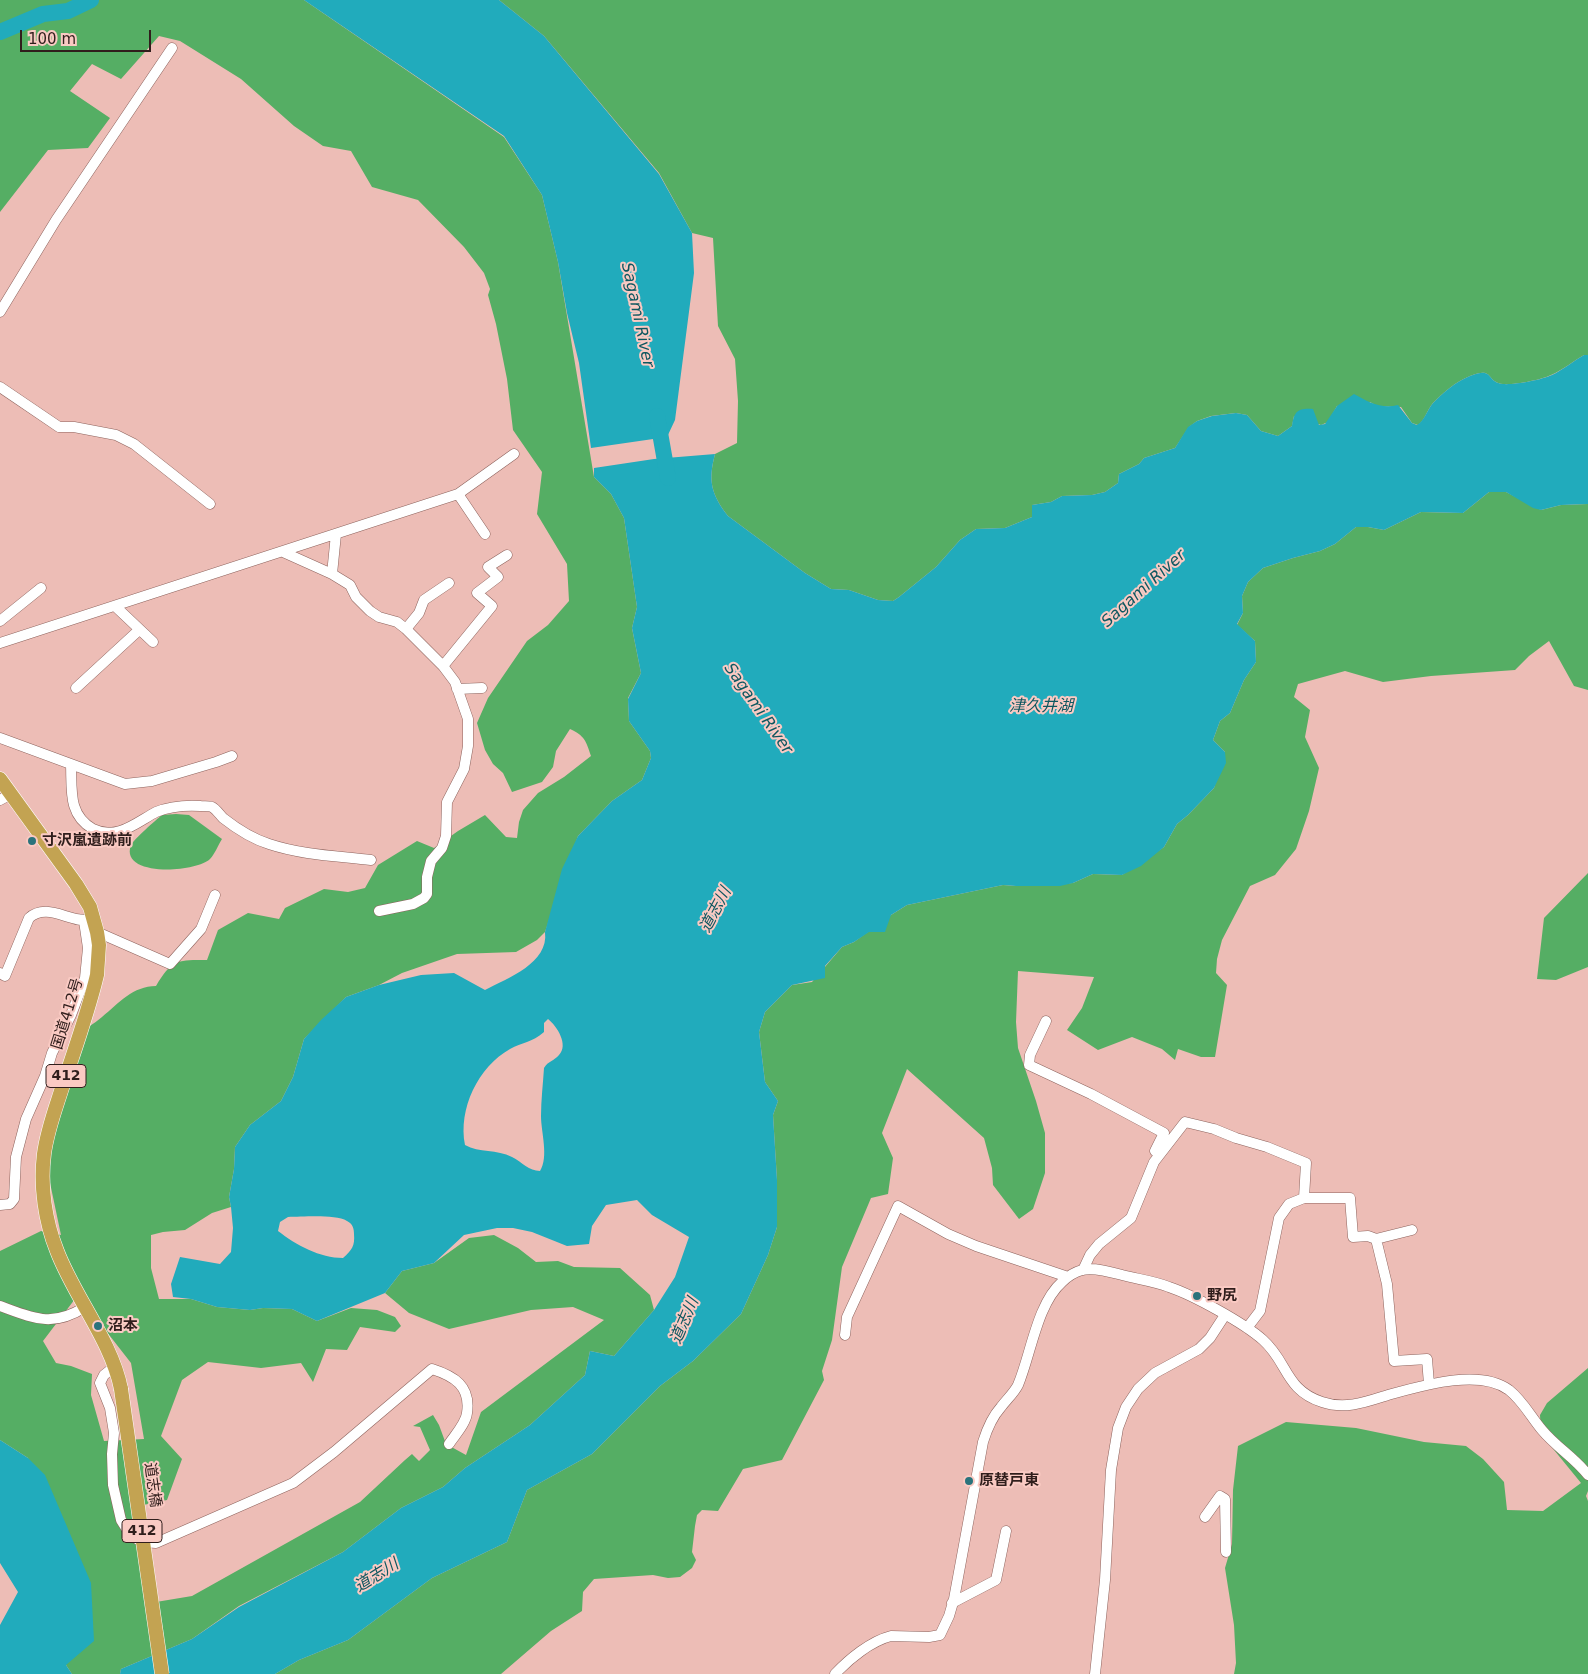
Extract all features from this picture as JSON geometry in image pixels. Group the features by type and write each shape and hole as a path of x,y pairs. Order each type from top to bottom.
{"highway":[{"name":"国道412号","path":"0,779 6,797 76,884 89,919 97,932 99,959 97,975 46,1138 42,1172 44,1198 50,1230 57,1251 68,1277 114,1367 121,1389"},
{"name":"道志橋","path":"121,1389 162,1674"}],"street":[{"path":"0,312 56,220 172,48"},
{"path":"0,387 59,427 74,427 116,435 134,444 210,504"},
{"path":"0,643 458,494 514,454"},
{"path":"458,494 485,534"},
{"path":"332,574 336,534"},
{"path":"282,552 332,574 350,585 356,597 370,611 379,617 397,622 406,629 443,666 455,682 468,719 468,746 464,769 447,802 446,836 442,848 431,861 427,877 427,894 424,898 413,904 379,911"},
{"path":"443,666 492,606 477,593 498,577 488,567 507,555"},
{"path":"406,629 419,613 424,600 449,583"},
{"path":"0,621 41,588"},
{"path":"116,606 153,642"},
{"path":"76,688 139,630"},
{"path":"457,689 482,688"},
{"path":"0,738 125,784 152,780 232,756"},
{"path":"71,765 72,796 75,812 85,824 96,830 110,832 124,830 157,812 176,806 213,807 224,818 246,834 268,844 295,851 371,860"},
{"path":"97,932 170,964 201,929 215,895"},
{"path":"0,974 5,976 29,918 34,914 53,912 89,919 85,978 72,1015 52,1053 45,1076 26,1119 16,1157 14,1199 10,1204 0,1205"},
{"path":"1046,1021 1030,1055 1029,1065 1091,1094 1164,1133 1155,1152 1154,1162"},
{"path":"1083,1270 1090,1255 1099,1244 1131,1218 1154,1162 1185,1122 1214,1129 1306,1163 1304,1198"},
{"path":"1247,1328 1260,1311 1279,1218 1289,1204 1304,1198 1350,1198 1353,1237 1368,1236 1376,1240 1412,1230"},
{"path":"845,1335 847,1317 898,1206 962,1240 1068,1277"},
{"path":"1376,1240 1387,1284 1394,1361 1427,1359 1429,1384"},
{"path":"835,1674 858,1654 885,1637 929,1637 940,1635 945,1627 952,1602 987,1429 997,1412 1016,1388 1048,1300 1068,1277 1083,1270 1110,1272 1167,1286 1225,1315 1264,1341 1274,1352 1301,1393 1323,1403 1339,1406 1357,1404 1429,1384 1464,1380 1482,1380 1496,1383 1508,1389 1517,1398 1543,1431 1579,1464 1588,1475"},
{"path":"0,1306 27,1316 50,1321 72,1315 84,1307"},
{"path":"1095,1674 1105,1580 1111,1470 1118,1428 1126,1407 1138,1389 1155,1373 1199,1349 1210,1338 1225,1315"},
{"path":"114,1367 104,1375 100,1383 110,1408 114,1433 112,1454 113,1485 121,1520 131,1536 143,1542 156,1543 293,1483 334,1452 432,1369 443,1372 462,1384 466,1396 467,1414 449,1444"},
{"path":"1205,1517 1220,1496 1225,1499 1226,1552"},
{"path":"952,1602 996,1580 1006,1532"}],"green space":[{"path":"0,0 304,0 504,137 542,195 558,262 594,477 611,494 624,518 637,607 632,628 641,673 628,698 629,721 650,751 651,758 642,780 612,801 578,836 545,932 537,940 516,952 457,954 402,973 379,985 346,997 304,1039 293,1077 281,1101 250,1125 235,1147 234,1169 229,1197 231,1207 212,1213 185,1230 151,1235 151,1268 159,1299 191,1299 217,1307 250,1310 263,1308 292,1309 317,1321 351,1308 377,1310 395,1317 401,1326 395,1332 360,1327 347,1350 326,1349 313,1382 301,1363 261,1368 208,1362 182,1380 161,1436 182,1459 167,1500 134,1507 156,1602 192,1596 360,1502 412,1454 419,1461 430,1450 420,1427 413,1426 433,1415 446,1444 466,1455 481,1412 604,1320 573,1307 531,1310 449,1329 409,1313 385,1293 402,1271 434,1263 469,1238 494,1235 518,1248 536,1262 558,1261 574,1267 620,1268 650,1295 654,1310 614,1356 590,1351 585,1375 530,1425 465,1468 443,1487 401,1508 343,1552 239,1606 192,1639 121,1669 120,1674 72,1674 66,1665 28,1458 0,1440 0,1251 41,1231 61,1235 49,1178 49,1145 76,1035 99,1020 133,992 156,986 167,971 177,963 189,960 207,960 218,930 248,913 279,919 285,908 324,889 348,892 365,888 378,865 417,841 434,848 485,815 506,837 517,838 523,810 538,793 564,777 591,756 584,739 570,729 556,751 553,767 542,782 512,792 503,773 493,764 485,750 477,723 488,698 527,641 548,625 569,601 567,564 537,514 542,472 513,430 507,379 488,295 490,289 484,273 464,247 418,200 372,187 351,151 323,146 294,126 241,79 180,41 159,36 121,79 92,64 70,91 110,118 88,148 48,150 0,212","holes":["78,1295 131,1363 144,1439 104,1441 91,1395 92,1374 71,1366 56,1363 43,1341"]},
{"path":"499,0 1588,0 1588,355 1584,355 1551,375 1527,382 1514,384 1497,383 1487,374 1483,373 1465,378 1433,403 1418,425 1412,423 1401,407 1377,406 1370,402 1337,406 1328,422 1321,425 1294,416 1292,426 1278,436 1261,431 1247,415 1236,413 1211,416 1197,421 1189,427 1175,448 1144,458 1139,464 1119,474 1118,483 1105,492 1092,495 1062,496 1051,502 1032,505 1032,517 1005,528 976,529 960,540 936,567 893,601 878,600 849,590 831,589 805,573 728,516 718,501 712,487 715,454 737,443 738,401 735,359 718,326 713,238 692,233 659,173 544,36"},
{"path":"1489,492 1506,492 1541,510 1561,505 1588,504 1588,690 1574,686 1549,641 1529,656 1515,670 1431,676 1383,682 1345,671 1298,684 1294,697 1310,710 1305,737 1319,768 1309,811 1296,849 1275,875 1250,886 1222,940 1217,959 1216,973 1227,985 1215,1057 1201,1057 1178,1049 1175,1060 1162,1049 1132,1037 1098,1050 1067,1030 1082,1008 1094,977 1018,971 1016,1022 1018,1048 1045,1133 1045,1173 1033,1209 1019,1219 993,1185 992,1168 984,1138 907,1069 882,1133 893,1158 888,1194 871,1198 842,1267 832,1340 822,1371 824,1380 782,1460 743,1469 718,1511 702,1510 697,1515 692,1552 696,1560 692,1568 680,1577 668,1578 653,1575 594,1579 583,1592 582,1611 551,1631 501,1674 275,1674 299,1660 348,1640 432,1578 507,1542 527,1490 592,1454 660,1386 693,1361 741,1314 768,1255 777,1227 777,1180 773,1115 778,1101 765,1082 759,1032 765,1012 792,985 812,982 842,947 854,942 907,905 1003,885 1073,883 1093,874 1122,875 1164,847 1177,824 1214,788 1225,752 1213,740 1220,721 1230,713 1244,680 1256,662 1255,641 1237,625 1243,613 1242,596 1248,582 1263,568 1320,551 1335,544 1356,527 1384,530 1421,512 1463,513"},
{"path":"162,815 189,815 222,839 212,857 202,864 175,869 147,867 136,863 130,855 133,842"},
{"path":"1588,873 1588,967 1556,980 1537,979 1544,918"},
{"path":"1588,1368 1588,1491 1586,1496 1588,1501 1588,1674 1234,1674 1236,1663 1234,1625 1225,1568 1232,1544 1233,1490 1238,1446 1286,1422 1356,1428 1424,1442 1466,1446 1483,1459 1504,1482 1507,1510 1543,1511 1581,1483 1541,1434 1540,1415 1547,1403"}],"water":[{"path":"304,0 499,0 544,36 659,174 692,233 694,273 675,420 667,437 591,448 579,363 542,195 504,136"},
{"name":"津久井湖","path":"1584,355 1588,355 1588,504 1561,505 1541,510 1533,508 1506,492 1489,492 1463,513 1421,512 1384,530 1356,527 1335,544 1320,551 1263,568 1248,582 1242,596 1243,613 1237,624 1255,641 1256,662 1244,680 1230,713 1220,721 1213,740 1225,752 1226,763 1214,788 1177,824 1164,847 1141,866 1122,875 1093,874 1073,883 1060,886 1003,885 907,905 891,915 885,932 869,932 842,947 825,966 825,978 792,985 765,1012 759,1032 765,1082 778,1101 773,1115 777,1180 777,1227 768,1255 741,1314 693,1361 660,1386 592,1454 527,1490 507,1542 432,1578 348,1640 299,1660 275,1674 120,1674 121,1669 192,1639 239,1607 343,1552 401,1508 443,1487 465,1468 530,1425 585,1375 590,1351 614,1356 654,1310 675,1277 689,1237 652,1215 637,1200 606,1205 592,1226 589,1244 567,1246 532,1232 513,1228 497,1228 464,1235 434,1263 402,1271 385,1293 317,1321 292,1309 263,1308 250,1310 217,1307 191,1299 173,1297 171,1284 180,1257 220,1264 231,1252 233,1228 229,1197 234,1169 235,1147 250,1125 281,1101 293,1077 304,1039 321,1020 346,997 379,985 421,975 454,973 485,990 525,968 534,961 545,943 545,932 562,869 578,836 612,801 642,780 651,758 650,751 629,721 628,699 641,673 632,628 637,607 624,518 611,494 594,477 594,468 654,459 715,454 712,487 718,501 728,516 805,573 831,589 849,590 878,600 893,601 936,567 960,540 976,529 1005,528 1032,517 1032,505 1051,502 1062,496 1092,495 1105,492 1118,483 1119,474 1139,464 1144,458 1175,448 1188,427 1197,421 1212,416 1236,413 1247,415 1261,431 1278,436 1292,426 1294,417 1300,410 1313,409 1319,425 1325,424 1337,406 1354,394 1380,405 1398,405 1412,423 1417,425 1441,395 1465,378 1483,373 1487,374 1497,383 1514,384 1528,382 1552,375","holes":["548,1019 561,1036 563,1046 559,1055 544,1068 541,1116 544,1159 540,1171 536,1171 506,1155 465,1145 465,1117 473,1090 488,1067 510,1049 544,1032 544,1023","288,1217 335,1217 349,1222 354,1230 354,1242 349,1253 343,1258 326,1256 309,1250 293,1241 278,1231 280,1222"]},
{"path":"0,1440 28,1458 45,1475 91,1583 94,1641 66,1665 72,1674 0,1674 0,1625 18,1592 0,1563"}],"waterway":[{"path":"0,32 43,14 68,11 91,0"},
{"name":"Sagami River","path":"657,416 668,478"}],"place":[{"name":"寸沢嵐遺跡前","path":"32,841"},
{"name":"野尻","path":"1197,1296"},
{"name":"沼本","path":"98,1326"},
{"name":"原替戸東","path":"969,1481"}],"water label":[{"name":"道志川","path":"716,910"},
{"name":"道志川","path":"685,1321"},
{"name":"道志川","path":"377,1576"}]}
